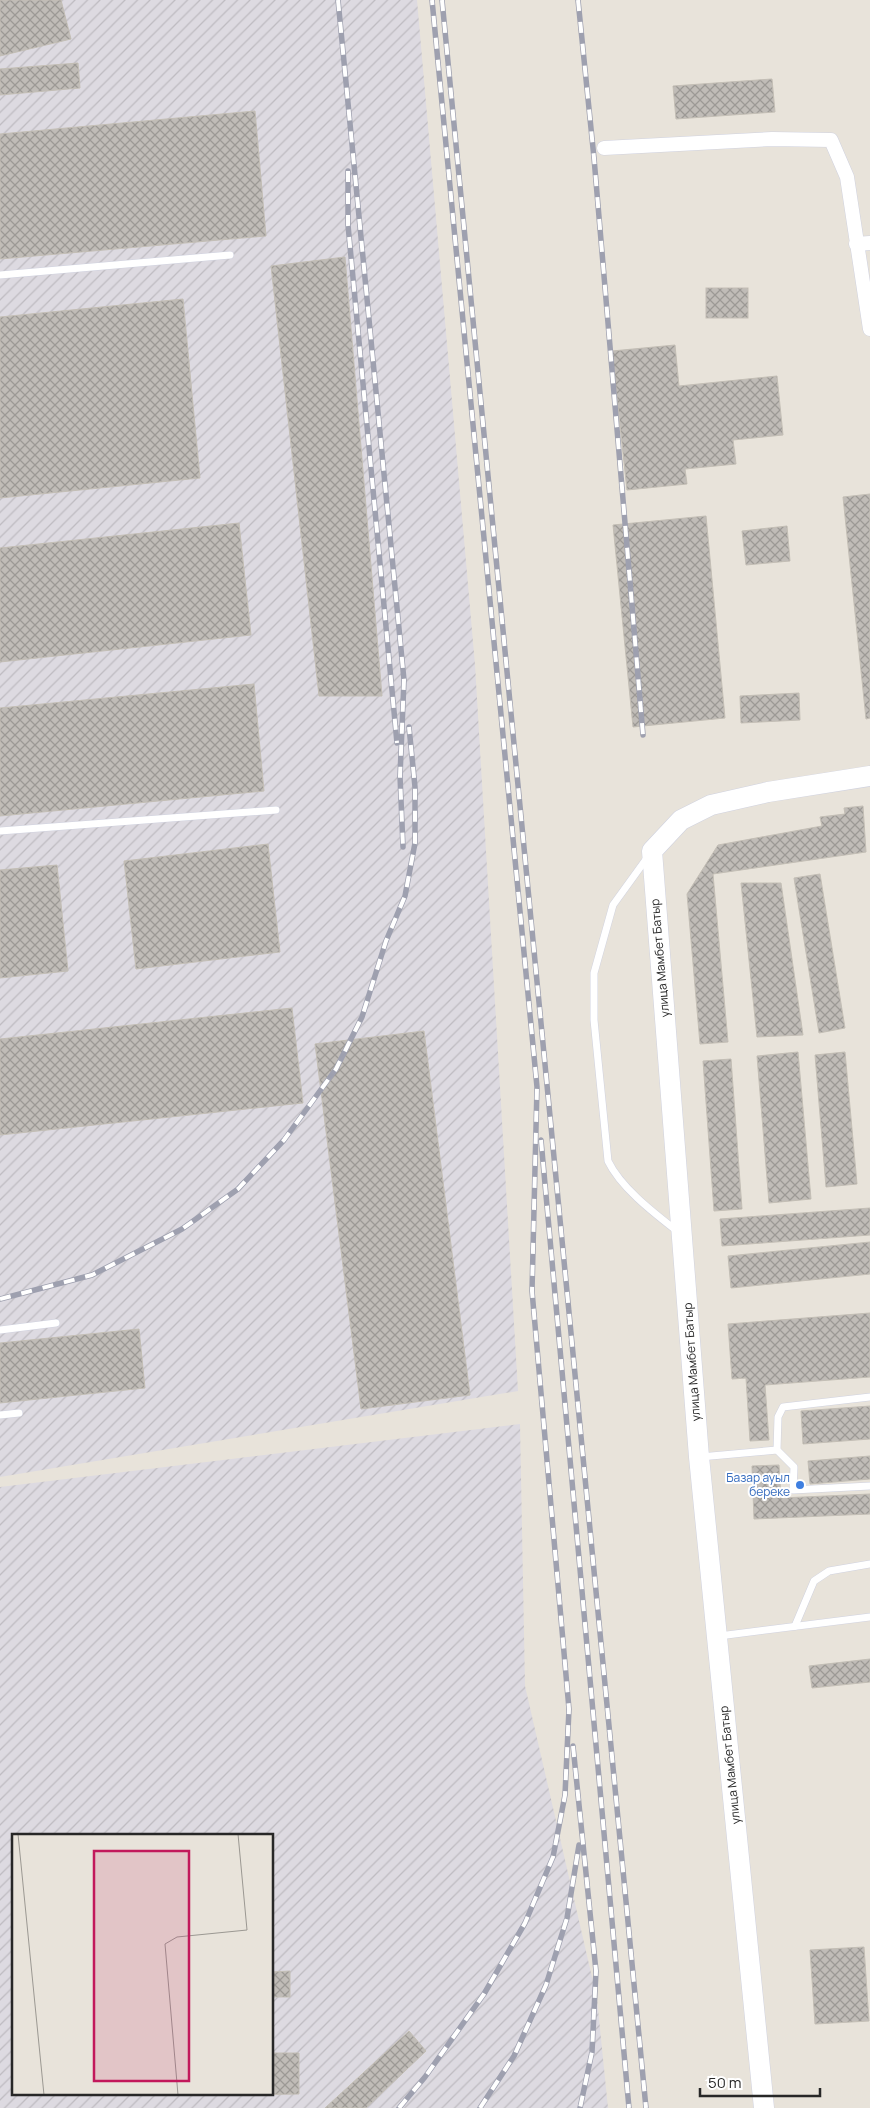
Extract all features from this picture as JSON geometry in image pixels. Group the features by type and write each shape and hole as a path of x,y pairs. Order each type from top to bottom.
{"main road":[{"path":"652,851 681,820 712,805 768,792 870,776"},
{"name":"улица Мамбет Батыр","path":"652,851 699,1457 764,2108"}],"street":[{"path":"604,148 772,139 831,140 847,177 863,243 870,329"}],"lane":[{"path":"0,275 230,255"},
{"path":"0,831 276,810"},
{"path":"652,851 613,905 594,973 594,1020 608,1161 620,1179 657,1215 682,1234"},
{"path":"0,1330 56,1323"},
{"path":"870,1397 783,1407 778,1417 777,1450 794,1467 793,1490 870,1486"},
{"path":"0,1415 19,1413"},
{"path":"699,1457 777,1450"},
{"path":"795,1626 814,1581 829,1571 870,1564"},
{"path":"718,1636 870,1617"}],"shaded area":[{"path":"0,0 417,0 475,665 518,1391 0,1477"},
{"path":"520,1424 525,1686 597,1999 608,2108 0,2108 0,1487"}],"building":[{"path":"0,0 61,0 71,39 0,56"},
{"path":"78,63 80,88 0,95 0,69"},
{"path":"772,79 775,112 676,119 673,86"},
{"path":"255,111 266,236 0,259 0,134"},
{"path":"345,257 382,696 319,696 271,266"},
{"path":"706,288 748,288 748,318 706,318"},
{"path":"183,299 200,478 0,498 0,317"},
{"path":"675,345 679,386 777,376 783,435 733,440 736,464 685,469 687,484 627,490 612,351"},
{"path":"870,494 870,718 866,719 843,497"},
{"path":"706,516 725,718 633,727 613,525"},
{"path":"239,523 251,635 0,662 0,548"},
{"path":"787,526 790,561 746,565 742,531"},
{"path":"254,684 264,791 0,816 0,708"},
{"path":"799,693 800,720 741,723 740,696"},
{"path":"863,806 866,852 713,874 728,1042 700,1044 687,894 718,845 822,826 820,817 845,814 844,808"},
{"path":"268,844 280,952 136,969 124,861"},
{"path":"57,865 68,971 0,978 0,870"},
{"path":"820,874 845,1028 819,1033 794,878"},
{"path":"741,883 781,883 803,1035 757,1037"},
{"path":"292,1008 303,1103 0,1135 0,1039"},
{"path":"424,1031 470,1395 361,1409 315,1044"},
{"path":"798,1052 811,1199 769,1203 757,1056"},
{"path":"845,1052 857,1184 826,1187 815,1055"},
{"path":"731,1059 742,1209 714,1211 703,1061"},
{"path":"870,1208 870,1235 722,1246 720,1219"},
{"path":"870,1242 870,1274 731,1288 728,1256"},
{"path":"870,1313 870,1377 765,1385 769,1440 750,1441 746,1378 732,1379 728,1324"},
{"path":"139,1329 145,1388 0,1403 0,1343"},
{"path":"870,1406 870,1439 803,1444 801,1411"},
{"path":"870,1456 870,1479 810,1484 808,1461"},
{"path":"779,1465 781,1498 870,1494 870,1514 754,1519 752,1466"},
{"path":"870,1659 870,1682 812,1688 809,1666"},
{"path":"864,1947 869,2021 815,2024 810,1950"},
{"path":"290,1971 290,1997 274,1997 274,1972"},
{"path":"409,2031 426,2051 366,2108 325,2108"},
{"path":"274,2053 299,2053 299,2094 274,2094"}],"railway":[{"path":"338,0 404,680 400,776 403,847"},
{"path":"399,2108 425,2077 484,1994 525,1923 553,1857 565,1795 569,1709 532,1291 537,1087 432,0"},
{"path":"442,0 646,2108"},
{"path":"578,0 594,158 643,735"},
{"path":"348,171 348,225 397,743"},
{"path":"0,1299 92,1275 182,1229 238,1189 284,1140 336,1069 362,1017 386,941 405,896 415,843 415,787 409,727"},
{"path":"541,1140 629,2108"},
{"path":"573,1746 596,1971 592,2052 580,2108"},
{"path":"480,2108 514,2056 546,1985 567,1918 579,1845"}],"place":[{"name":"Базар ауыл береке","path":"800,1485"}]}
